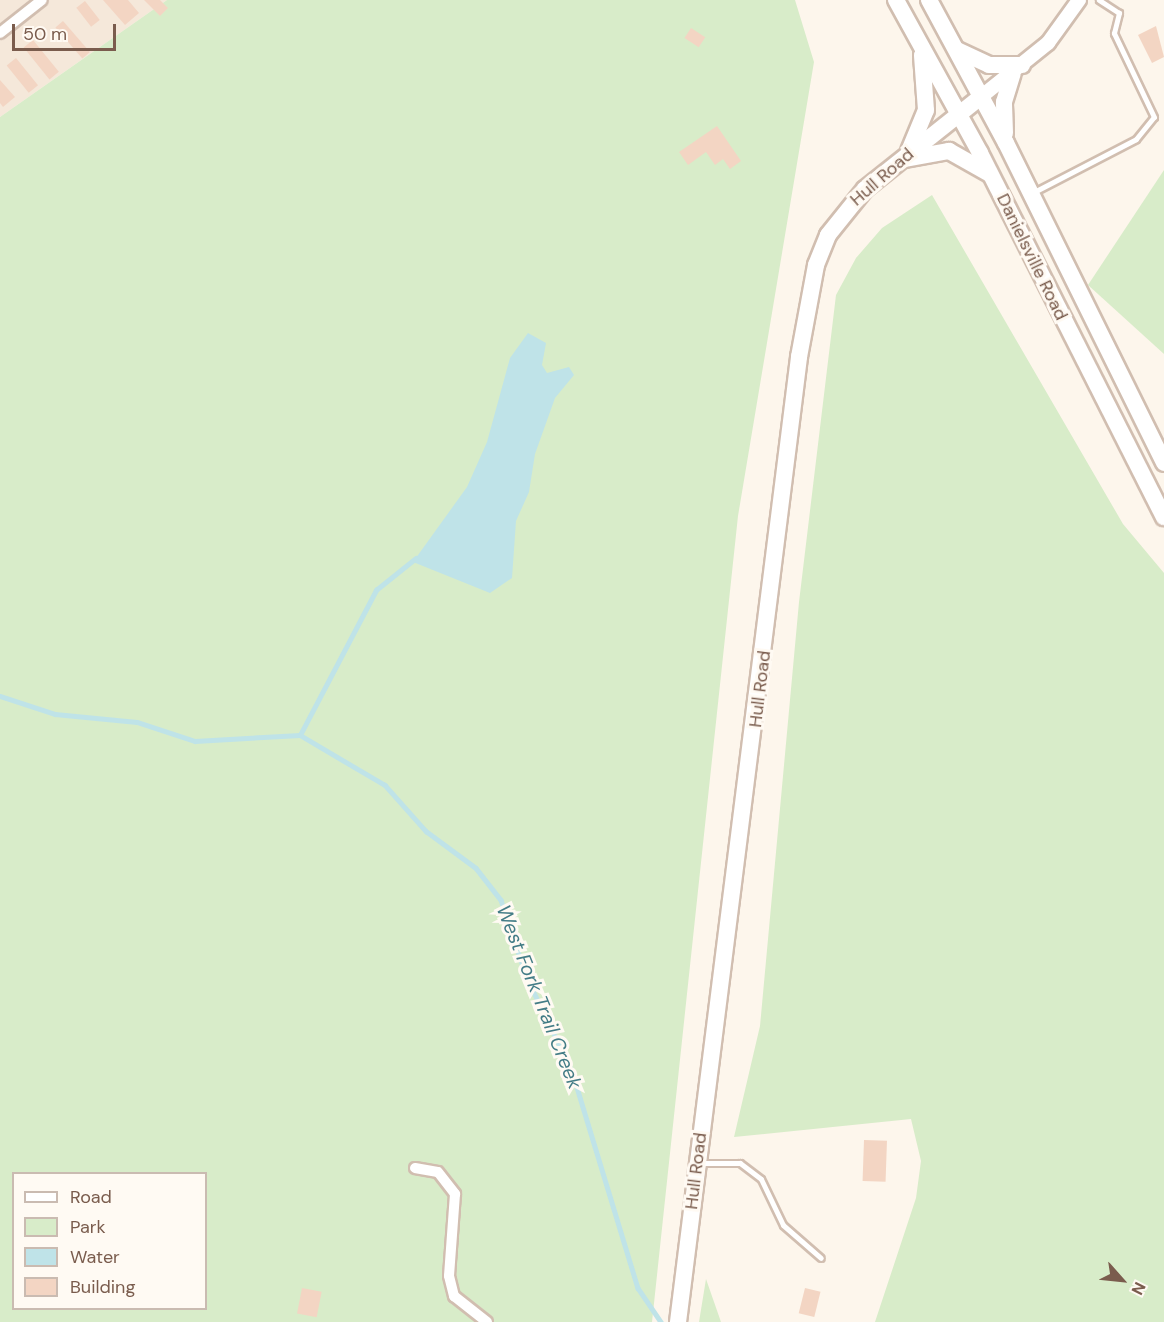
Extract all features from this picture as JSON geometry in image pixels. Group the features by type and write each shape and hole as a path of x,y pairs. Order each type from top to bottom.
{"main road":[{"name":"Danielsville Road","path":"896,0 992,176 1164,517"},
{"name":"Danielsville Road","path":"929,0 1032,193 1164,463"},
{"path":"903,158 926,110 921,45"},
{"path":"957,50 989,65 1017,69 1003,112 1006,143"},
{"name":"Hull Road","path":"678,1322 799,357 816,265 844,211 903,158 982,96"},
{"path":"903,158 949,151 992,176"}],"street":[{"path":"0,33 42,0"},
{"path":"982,96 1048,43 1079,0"},
{"path":"415,1168 438,1172 455,1194 449,1276 454,1296 487,1322"}],"lane":[{"path":"1032,193 1136,139 1154,117 1114,33 1119,13 1099,0"},
{"path":"697,1163 740,1163 761,1179 783,1225 821,1258"}],"shaded area":[{"path":"0,0 167,0 0,117"}],"green space":[{"path":"167,0 795,0 814,62 738,516 652,1322 0,1322 0,117"},
{"path":"1164,170 1164,354 1088,285"},
{"path":"932,195 1123,524 1164,573 1164,1322 875,1322 916,1198 921,1161 911,1119 734,1137 760,1026 799,602 836,295 856,258 882,228"},
{"path":"706,1279 721,1322 699,1322"}],"water":[{"path":"528,333 546,343 542,365 547,373 569,367 574,375 555,398 535,454 529,492 516,521 512,578 490,593 413,562 467,487 487,442 510,358"}],"building":[{"path":"103,0 128,0 139,13 125,25"},
{"path":"144,0 160,0 168,8 160,16"},
{"path":"85,1 100,20 91,27 76,8"},
{"path":"63,21 90,52 82,59 55,28"},
{"path":"1156,26 1164,57 1152,63 1138,35"},
{"path":"691,28 705,37 699,47 684,38"},
{"path":"33,40 59,72 49,79 24,48"},
{"path":"16,58 38,85 29,93 7,66"},
{"path":"0,80 15,97 3,107 0,103"},
{"path":"717,126 741,161 730,169 723,159 715,165 706,152 688,165 679,152"},
{"path":"864,1140 887,1141 886,1182 863,1181"},
{"path":"302,1288 322,1292 317,1317 297,1314"},
{"path":"805,1288 821,1292 814,1317 799,1313"}],"waterway":[{"path":"300,735 376,590 416,558"},
{"name":"West Fork Trail Creek","path":"0,696 55,714 137,722 195,741 300,735 385,785 426,831 476,868 501,900 527,978 572,1071 638,1288 661,1322"}]}
